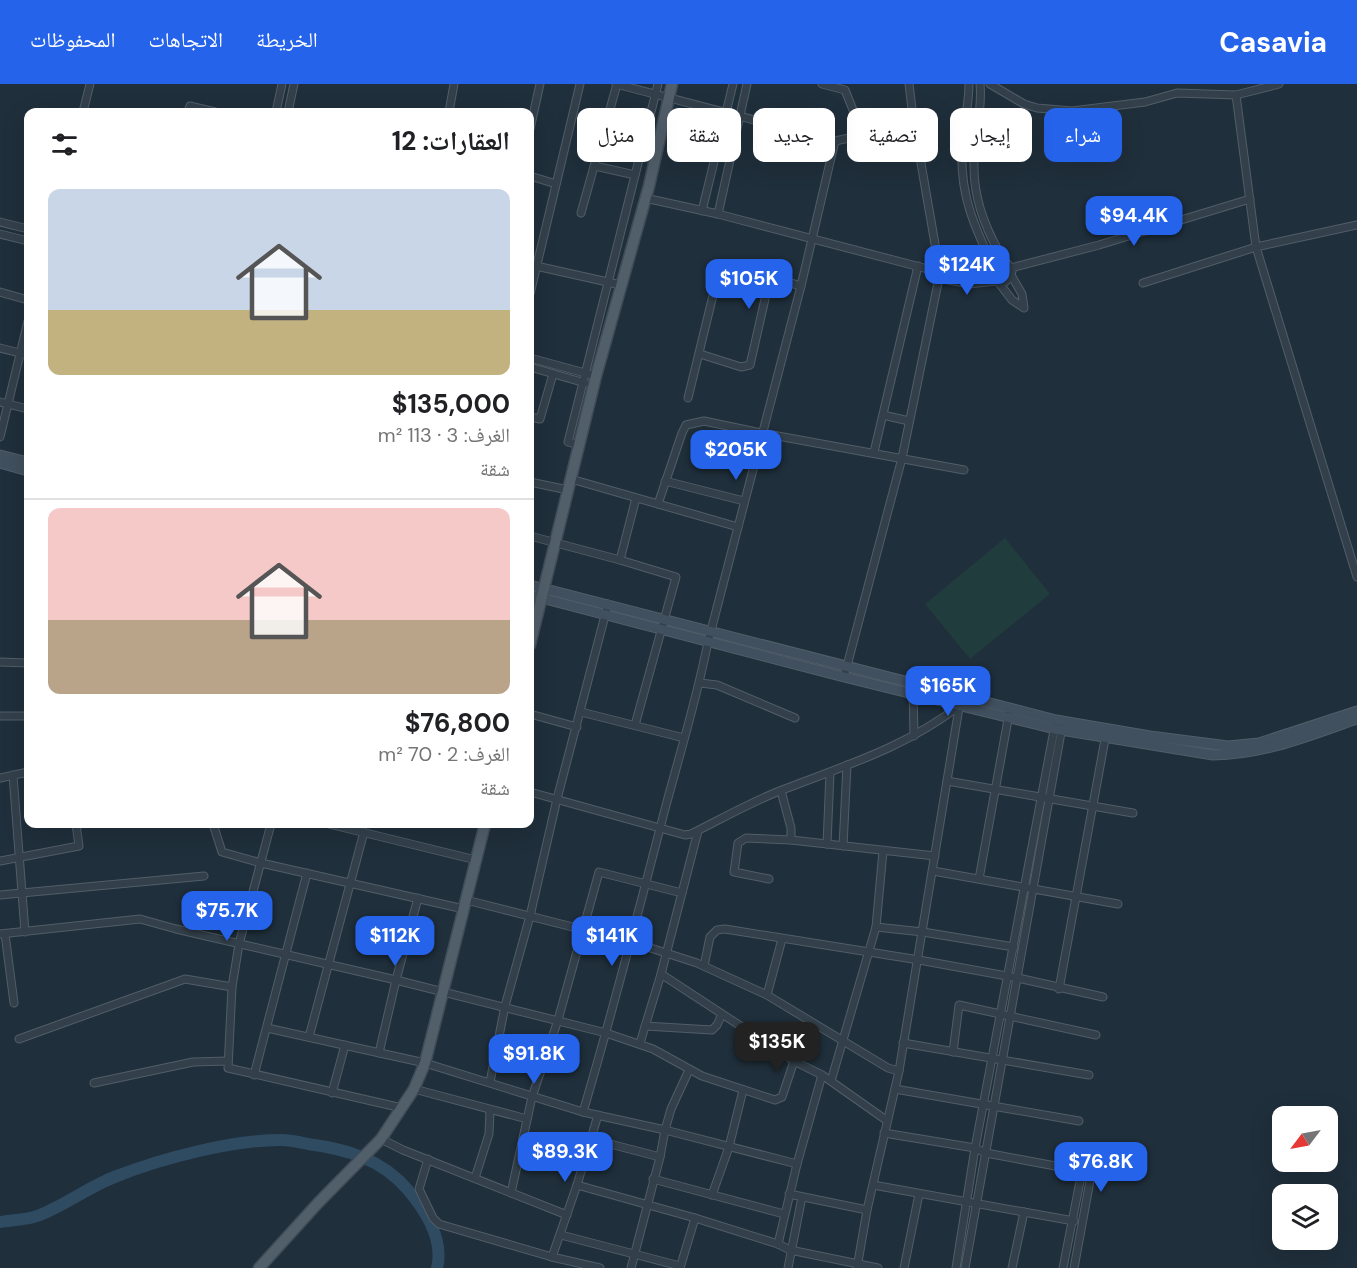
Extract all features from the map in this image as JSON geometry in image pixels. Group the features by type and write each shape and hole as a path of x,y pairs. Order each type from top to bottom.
{"main road":[{"path":"534,629 579,445 592,378 645,198 672,84"},
{"path":"0,455 24,461"},
{"path":"0,464 24,470"},
{"path":"534,587 543,593 607,609 664,619 711,631 846,672"},
{"path":"534,594 543,593"},
{"path":"607,609 661,629 708,642 846,672 1059,725 1213,755 1264,750 1357,719"},
{"path":"1106,733 1228,746 1259,743 1357,711"},
{"path":"260,1268 318,1203 378,1143 414,1089 425,1063 484,828"}],"street":[{"path":"84,108 90,84"},
{"path":"277,108 282,84"},
{"path":"289,108 294,84"},
{"path":"450,108 454,84"},
{"path":"534,111 540,84"},
{"path":"534,275 580,84"},
{"path":"581,213 617,84 708,108"},
{"path":"592,378 609,282 658,84"},
{"path":"728,108 733,84"},
{"path":"741,112 747,84"},
{"path":"822,84 845,90 852,108"},
{"path":"909,84 912,108"},
{"path":"969,84 968,112 962,146 965,196 972,222 992,268 991,276 1012,300 1024,308 1022,294 983,218 977,194 974,169 981,115 981,84"},
{"path":"990,84 1024,104 1037,108 1072,111 1145,102 1177,93 1236,95 1279,84"},
{"path":"1236,95 1256,247 1357,577"},
{"path":"835,141 847,138"},
{"path":"702,211 714,162"},
{"path":"718,214 730,162"},
{"path":"583,1112 632,942 700,683 708,642 801,286 830,162"},
{"path":"846,672 902,458 939,272 921,162"},
{"path":"595,166 635,175"},
{"path":"534,177 556,184"},
{"path":"645,198 718,214 918,266 969,284 1005,282 1009,268"},
{"path":"939,272 966,273 992,268 999,262 1009,268 1099,245 1250,199"},
{"path":"0,222 24,229"},
{"path":"1143,283 1256,247 1357,225"},
{"path":"0,234 24,240"},
{"path":"536,266 621,285"},
{"path":"874,452 918,266"},
{"path":"700,354 741,367 750,365 768,286 778,280 801,286"},
{"path":"688,398 716,283"},
{"path":"0,292 24,299"},
{"path":"0,348 24,354"},
{"path":"0,437 8,404 24,357"},
{"path":"534,359 592,378"},
{"path":"534,368 583,382 592,378"},
{"path":"534,418 540,419 553,374"},
{"path":"583,382 592,378"},
{"path":"579,445 568,442 583,382"},
{"path":"0,402 24,408"},
{"path":"883,415 909,421"},
{"path":"658,504 686,425 704,421 964,470"},
{"path":"665,481 744,501"},
{"path":"534,482 569,484 636,498 738,527"},
{"path":"620,560 636,498"},
{"path":"534,537 676,578 635,725"},
{"path":"490,1082 505,1006 530,916 557,799 578,727 607,609"},
{"path":"0,662 24,663"},
{"path":"700,683 717,685 795,718"},
{"path":"914,689 914,736"},
{"path":"534,793 686,835 781,791 830,773 914,736 938,722 961,701"},
{"path":"857,1266 886,1120 895,1089 919,960 961,701"},
{"path":"581,712 684,738"},
{"path":"979,879 1009,713"},
{"path":"534,715 578,727"},
{"path":"0,716 24,716"},
{"path":"956,1268 975,1148 1014,947 1029,888 1059,725"},
{"path":"1059,989 1106,733"},
{"path":"843,846 847,765"},
{"path":"0,778 24,773"},
{"path":"827,844 830,773"},
{"path":"13,776 25,932"},
{"path":"947,781 1133,813"},
{"path":"781,791 791,828 791,840"},
{"path":"0,861 79,846 77,828"},
{"path":"214,828 222,852 261,863 418,898 530,916 632,942 704,966 767,995 888,1068 898,1071"},
{"path":"271,828 239,944 232,987 228,1068 402,1108"},
{"path":"346,828 476,860"},
{"path":"640,1043 661,975 698,831"},
{"path":"309,1038 364,832"},
{"path":"769,879 734,872 738,843 746,838 791,840 935,856"},
{"path":"831,1081 876,927 883,851"},
{"path":"933,871 1118,904"},
{"path":"511,1193 532,1097 558,1020 599,872 682,893"},
{"path":"254,1075 307,873"},
{"path":"0,895 204,876"},
{"path":"965,1268 1018,978 1029,888"},
{"path":"379,1053 418,898"},
{"path":"14,1003 3,934 140,919 505,1006 606,1033 640,1043 689,1070 775,1100 784,1093 794,1061"},
{"path":"876,927 1014,947"},
{"path":"704,966 710,937 717,930 919,960 1018,978 1102,998"},
{"path":"767,995 782,939"},
{"path":"661,975 794,1061 822,1075 886,1120"},
{"path":"19,1039 185,979 232,987"},
{"path":"953,1052 959,1005 1096,1035"},
{"path":"645,1026 712,1030 722,1014"},
{"path":"267,1028 425,1063 583,1112 797,1164"},
{"path":"903,1043 1089,1075"},
{"path":"332,1093 345,1045"},
{"path":"94,1083 193,1062 228,1061"},
{"path":"631,1268 660,1157 664,1130 689,1070"},
{"path":"778,1244 789,1194 822,1075"},
{"path":"414,1089 527,1119"},
{"path":"712,1196 729,1147 743,1089"},
{"path":"895,1089 1079,1121"},
{"path":"475,1178 489,1134 490,1110"},
{"path":"552,1257 598,1116"},
{"path":"884,1132 975,1148 986,1153 1082,1171"},
{"path":"591,1139 660,1157"},
{"path":"378,1143 428,1159 567,1215"},
{"path":"428,1159 419,1189 437,1222 552,1257 600,1268"},
{"path":"1063,1268 1085,1164 1092,1167 1074,1268"},
{"path":"653,1179 784,1214"},
{"path":"577,1185 695,1218 778,1244 790,1250 857,1266 878,1268"},
{"path":"873,1185 1083,1223"},
{"path":"789,1194 867,1210"},
{"path":"904,1268 919,1194"},
{"path":"788,1268 802,1197"},
{"path":"1012,1268 1024,1212"},
{"path":"561,1235 680,1267 695,1218"}],"green space":[{"path":"1005,538 1050,594 970,659 925,604"}],"waterway":[{"path":"0,1222 40,1215 107,1180 176,1157 241,1143 288,1140 336,1149 362,1157 387,1170 398,1179 414,1198 432,1226 438,1247 437,1268"}]}
